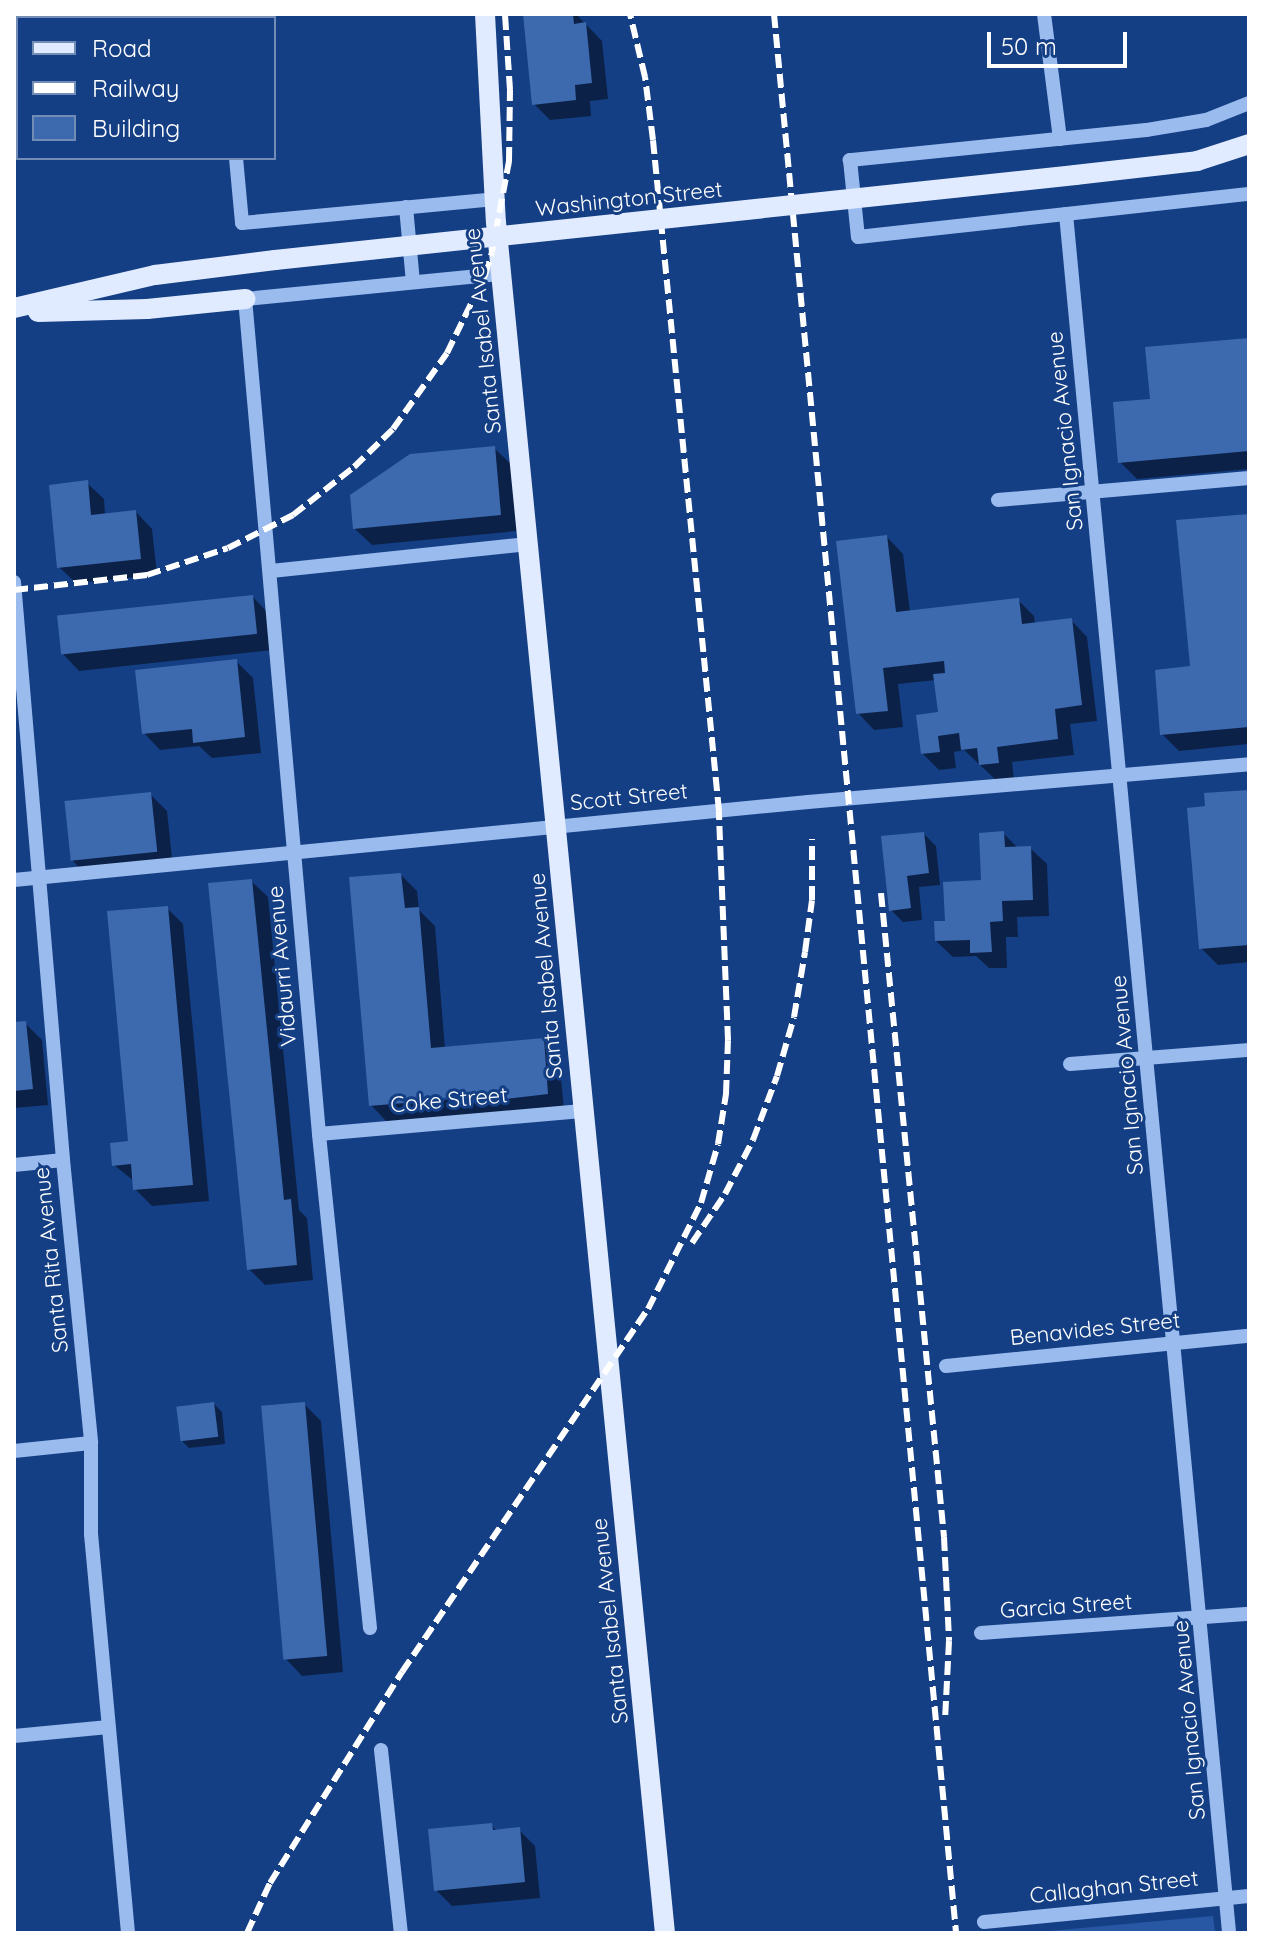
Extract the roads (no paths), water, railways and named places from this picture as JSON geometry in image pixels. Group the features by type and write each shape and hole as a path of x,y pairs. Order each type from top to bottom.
{"main road":[{"name":"Santa Isabel Avenue","path":"485,14 502,274 665,1933"},
{"name":"Washington Street","path":"14,310 155,275 1197,161 1249,144"},
{"path":"14,310 147,309 245,299"}],"street":[{"path":"148,16 171,14"},
{"path":"1044,14 1060,139"},
{"path":"1249,103 1183,124 850,160 858,237 1249,194"},
{"path":"236,160 242,223 495,199"},
{"path":"406,207 413,282"},
{"name":"San Ignacio Avenue","path":"1066,214 1202,1618 1229,1933"},
{"path":"245,299 502,274"},
{"name":"Vidaurri Avenue","path":"245,299 319,1134 370,1628"},
{"path":"998,500 1249,478"},
{"path":"271,571 528,544"},
{"name":"Santa Rita Avenue","path":"14,582 63,1160 91,1443 91,1534 128,1933"},
{"name":"Scott Street","path":"14,880 294,851 1249,764"},
{"path":"1070,1064 1249,1050"},
{"name":"Coke Street","path":"319,1134 582,1111"},
{"path":"14,1165 63,1160"},
{"name":"Benavides Street","path":"946,1366 1249,1336"},
{"path":"14,1451 91,1443"},
{"name":"Garcia Street","path":"981,1633 1249,1614"},
{"path":"14,1736 109,1727"},
{"path":"381,1750 401,1933"},
{"name":"Callaghan Street","path":"984,1922 1249,1896"}],"railway":[{"path":"14,590 147,575 228,548 293,515 354,467 393,429 447,353 485,275 492,252 509,161 510,90 505,14"},
{"path":"247,1933 270,1883 402,1672 648,1309 701,1203 718,1144 726,1094 728,1040 719,811 653,140 645,77 630,14"},
{"path":"774,14 956,1933"},
{"path":"692,1243 725,1194 753,1140 777,1076 794,1017 805,952 812,900 812,839"},
{"path":"881,893 944,1537 949,1641 945,1721"}]}
